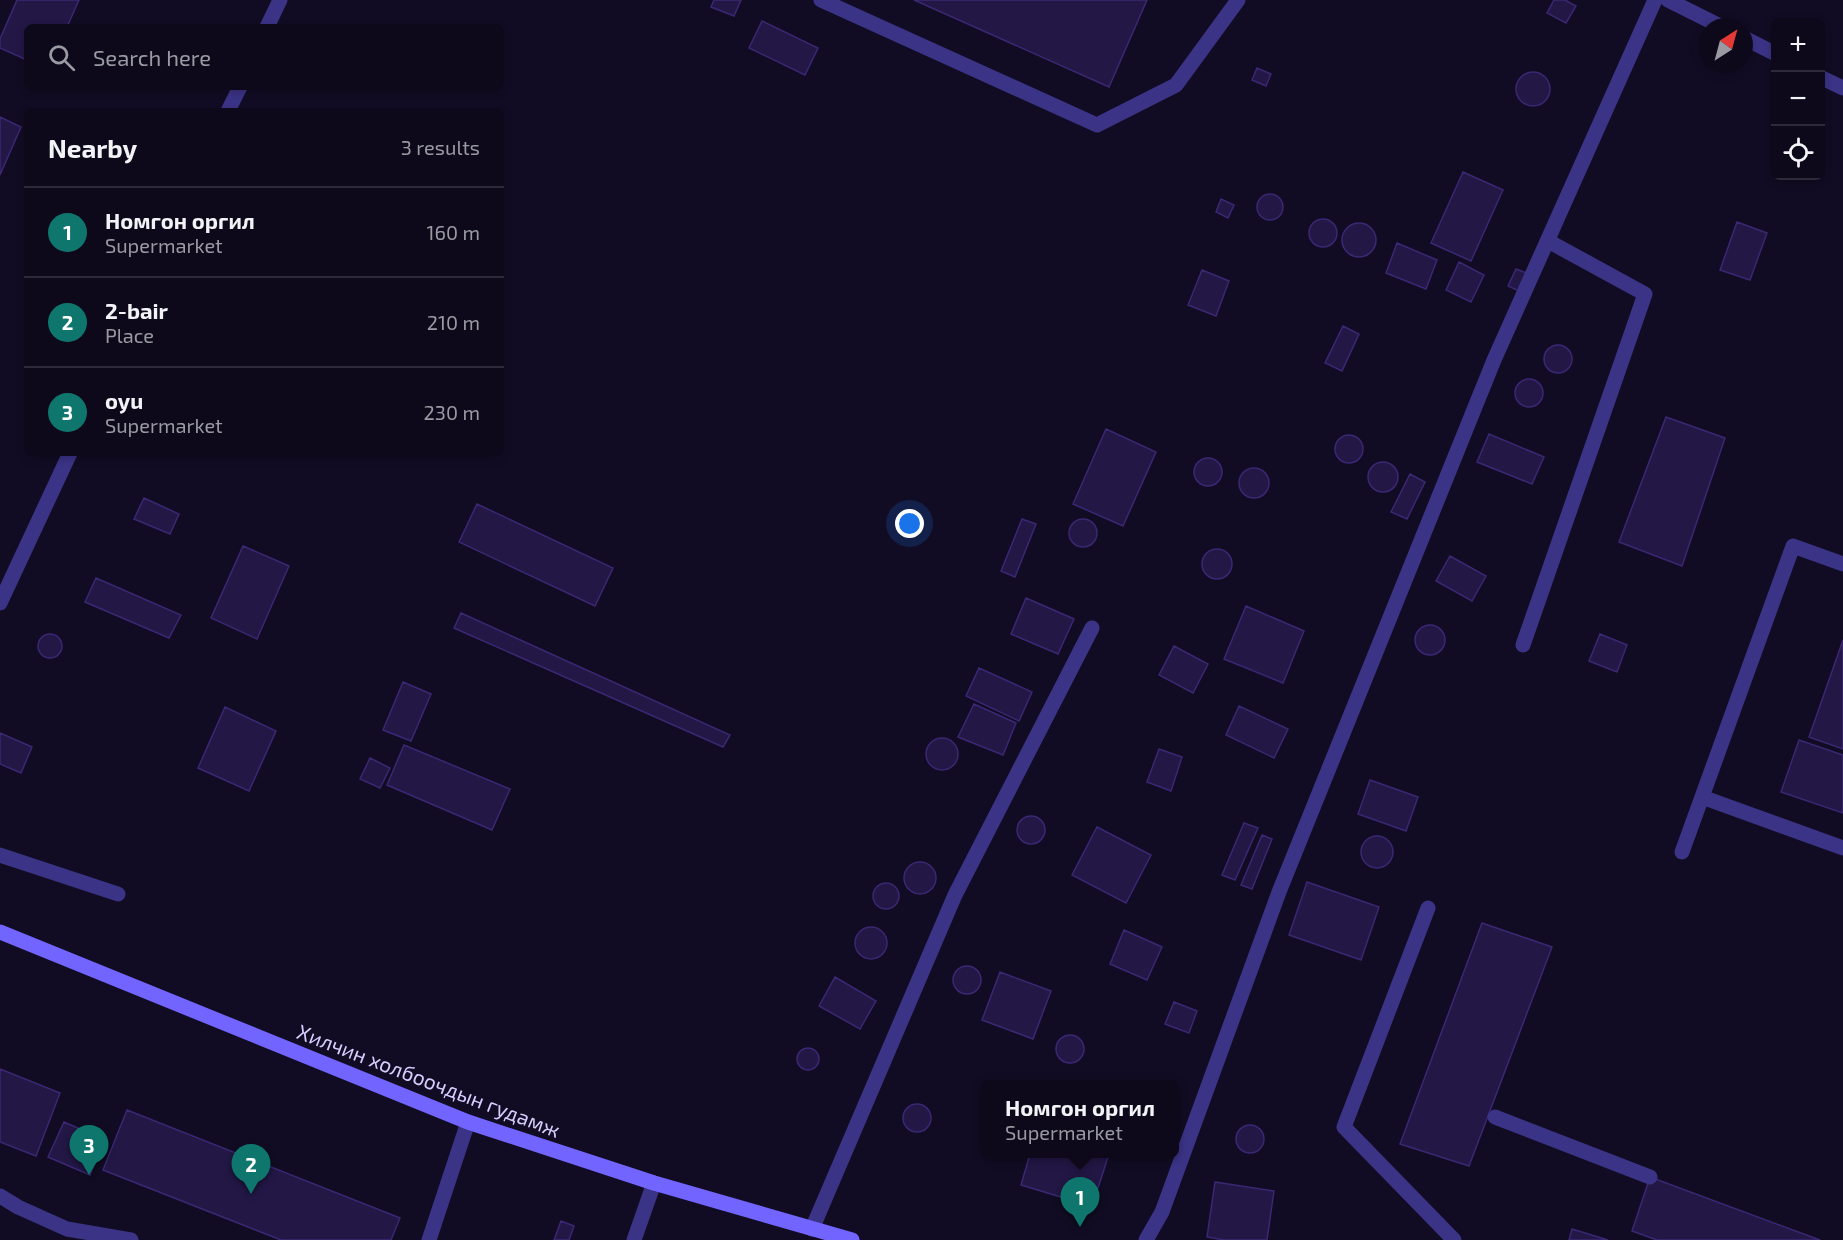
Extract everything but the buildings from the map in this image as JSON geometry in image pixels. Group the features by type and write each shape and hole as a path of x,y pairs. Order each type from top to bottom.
{"main road":[{"name":"Хилчин холбоочдын гудамж","path":"0,932 468,1122 654,1183 852,1240"}],"street":[{"path":"268,24 280,0"},
{"path":"821,0 1097,125 1176,86 1238,0"},
{"path":"1146,1240 1162,1212 1279,892 1494,360 1655,0"},
{"path":"1668,0 1704,18"},
{"path":"1753,42 1771,52"},
{"path":"1825,79 1843,88"},
{"path":"230,108 238,90"},
{"path":"1523,645 1645,294 1548,241"},
{"path":"0,603 69,456"},
{"path":"1682,852 1793,546 1843,564"},
{"path":"812,1229 955,895 1092,628"},
{"path":"1702,796 1843,848"},
{"path":"0,855 118,894"},
{"path":"1428,908 1344,1127 1454,1240"},
{"path":"1495,1117 1650,1177"},
{"path":"429,1240 468,1122"},
{"path":"634,1240 654,1183"},
{"path":"0,1196 18,1207 67,1229 131,1240"}],"place":[{"name":"oyu","path":"89,1175"},
{"name":"2-bair","path":"251,1194"},
{"name":"Номгон оргил","path":"1080,1227"}]}
